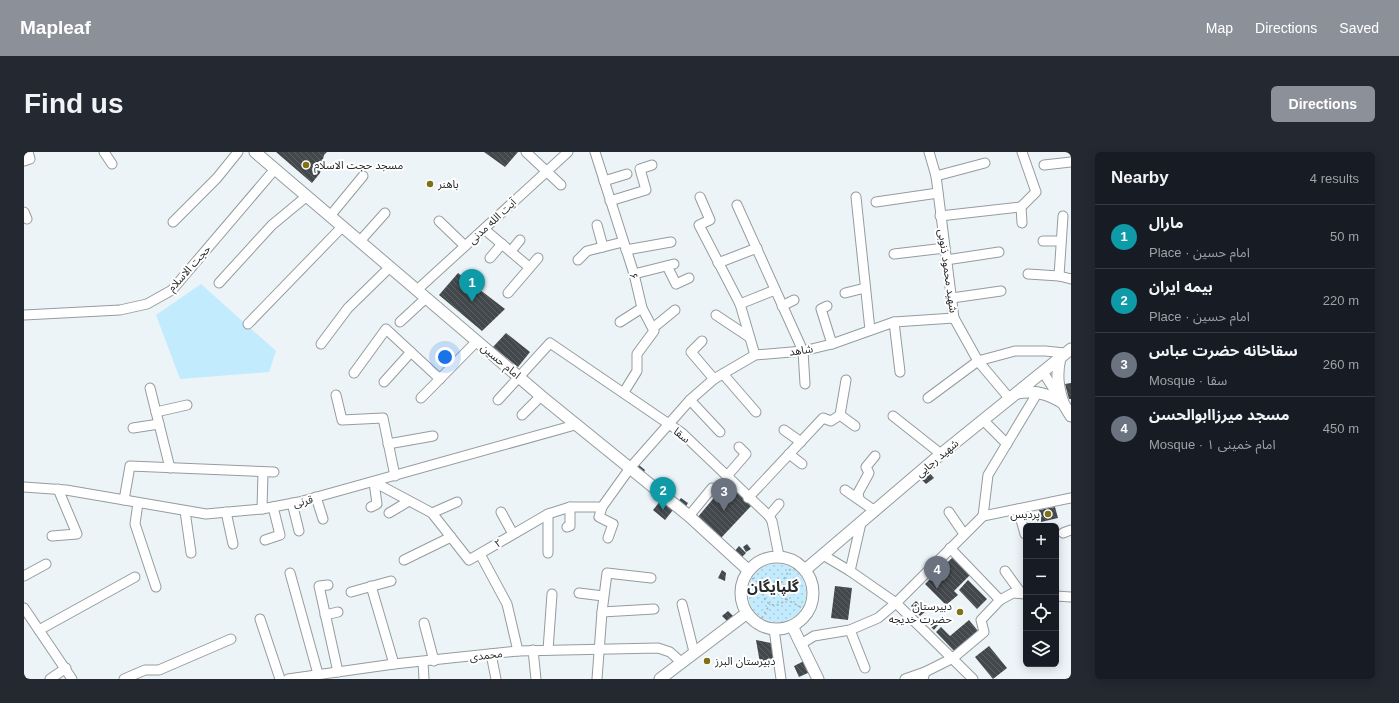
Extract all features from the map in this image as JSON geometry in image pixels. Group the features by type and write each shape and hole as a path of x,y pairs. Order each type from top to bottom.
{"main road":[{"name":"امام حسین","path":"255,152 520,377 540,396 704,527 750,574"},
{"name":"شهید رجایی","path":"805,570 941,454 1067,353"},
{"path":"1067,353 1057,373 1058,388 1063,403 1071,416"},
{"path":"1013,396 1038,392 1051,396 1063,403"},
{"path":"779,556 797,563 805,570 812,584 812,603 808,612 792,626 774,629 763,627 746,613 740,596 741,587 762,560 779,556"},
{"path":"660,679 746,613"},
{"path":"792,626 818,679"}],"street":[{"path":"104,152 112,164"},
{"path":"173,222 217,178 238,152"},
{"path":"526,152 560,185"},
{"name":"آیت الله مدنی","path":"417,290 568,152"},
{"name":"۶","path":"595,152 634,274 642,308 653,328"},
{"path":"940,216 1021,207 1036,192 1022,152"},
{"name":"شهید محمود ذنوبی","path":"931,153 936,176 954,318 978,361 1013,396"},
{"path":"1044,165 1071,162"},
{"path":"936,176 985,164"},
{"path":"610,201 646,190 640,169 652,165"},
{"name":"حجت الاسلام","path":"24,315 120,310 147,304 172,290 275,169"},
{"path":"604,181 627,174"},
{"path":"330,216 362,176"},
{"path":"876,202 938,193"},
{"path":"219,283 272,225 307,196"},
{"path":"700,197 710,220 699,225 740,304 755,355"},
{"path":"856,197 870,330"},
{"path":"737,205 803,352 805,384"},
{"path":"1021,207 1022,223"},
{"path":"360,241 385,213"},
{"path":"1059,276 1063,216"},
{"path":"439,221 465,246"},
{"path":"597,225 603,247"},
{"path":"248,324 342,226"},
{"path":"484,229 529,267"},
{"path":"510,251 520,240"},
{"path":"1043,241 1061,241"},
{"path":"578,260 587,251 603,247 670,242"},
{"path":"490,258 502,244"},
{"path":"718,264 757,248"},
{"path":"894,254 945,248"},
{"path":"946,260 1000,252"},
{"path":"508,292 538,258"},
{"path":"634,274 670,265 676,284 689,278"},
{"path":"321,344 348,308 390,268"},
{"path":"1028,274 1059,276 1071,279"},
{"path":"845,293 865,288"},
{"path":"740,304 775,290"},
{"path":"952,298 1002,291"},
{"path":"400,322 426,298"},
{"path":"782,306 794,300"},
{"path":"827,306 821,309 832,344"},
{"path":"620,322 642,308"},
{"path":"624,392 637,371 637,354 654,331 653,328 675,310"},
{"path":"716,315 749,337"},
{"name":"شاهد","path":"630,468 690,400 714,379 755,355 803,352 832,344 894,322 954,318"},
{"path":"894,322 900,372"},
{"path":"354,373 386,329 440,379"},
{"path":"421,398 477,341"},
{"path":"702,341 691,352 714,379"},
{"name":"سقا","path":"520,377 550,343 624,392 682,433 748,498 769,516"},
{"path":"928,398 978,361 1015,351 1067,353"},
{"path":"384,382 411,352"},
{"path":"1044,372 1063,403"},
{"path":"723,374 756,412"},
{"path":"498,400 520,377"},
{"path":"748,498 823,418 831,421 840,415 846,380"},
{"path":"150,388 170,468"},
{"path":"983,516 988,476 1038,392"},
{"path":"336,395 342,420 383,418 395,476"},
{"path":"522,415 540,396"},
{"path":"690,400 720,432"},
{"path":"156,412 187,405"},
{"path":"840,415 855,426"},
{"path":"893,416 941,454"},
{"path":"983,420 1007,444"},
{"path":"133,428 159,424"},
{"name":"قرنی","path":"24,488 58,489 206,514 262,509 316,498 575,425"},
{"path":"784,430 801,442"},
{"path":"388,444 433,436"},
{"path":"727,476 746,454 739,446"},
{"path":"789,454 802,464"},
{"path":"859,499 858,494 868,473 866,467 875,456"},
{"path":"124,500 130,466 274,472"},
{"path":"608,538 612,524 599,517 602,507 630,468"},
{"path":"262,509 263,472"},
{"path":"374,482 432,513 469,560 480,554 507,604 518,651"},
{"path":"370,507 378,504 374,482"},
{"path":"689,516 712,488"},
{"path":"52,536 77,534 58,489"},
{"path":"845,490 875,511"},
{"path":"316,498 323,519"},
{"path":"801,644 814,636 850,630 878,618 896,603 983,516 1071,498"},
{"path":"390,513 409,501"},
{"path":"138,502 135,524 156,587"},
{"path":"432,513 457,502"},
{"path":"292,503 299,531"},
{"path":"779,504 769,516 772,521 779,556"},
{"path":"266,540 280,535 273,507"},
{"path":"567,527 570,526 570,507"},
{"name":"۲","path":"480,554 548,514 570,507 602,507"},
{"path":"1018,509 1023,527"},
{"path":"185,511 191,553"},
{"path":"226,512 233,544"},
{"path":"501,512 513,534"},
{"path":"949,512 964,534"},
{"path":"548,514 548,553"},
{"path":"850,571 861,523"},
{"path":"404,560 451,537"},
{"path":"950,548 1000,600"},
{"path":"824,555 896,603 973,679"},
{"path":"24,576 46,564"},
{"path":"1005,570 1023,593"},
{"path":"290,573 318,674"},
{"path":"597,679 602,612 607,573 650,578"},
{"path":"39,630 135,576"},
{"path":"351,592 391,580"},
{"path":"328,585 318,586 338,672"},
{"path":"371,586 394,664"},
{"path":"579,593 604,596"},
{"path":"905,679 924,676 953,658 984,632 980,620 1000,600 1013,593 1023,594"},
{"path":"548,650 552,594"},
{"path":"1059,596 1071,597"},
{"path":"682,604 694,652"},
{"path":"602,612 654,609"},
{"path":"25,612 66,668 72,679"},
{"path":"325,615 338,612"},
{"path":"260,619 280,679"},
{"path":"424,623 434,661"},
{"path":"774,629 781,679"},
{"path":"850,630 866,668"},
{"path":"124,679 145,670 159,670 231,639"},
{"name":"محمدی","path":"288,679 394,664 533,650 658,648 670,652 681,662"},
{"path":"533,650 536,679"},
{"path":"492,654 496,679"},
{"path":"423,662 424,679"},
{"path":"50,679 66,668"}],"path":[{"path":"781,583 790,568"},
{"path":"750,574 766,587"},
{"path":"770,604 764,594 766,587 774,581 781,583 786,588 786,599"},
{"path":"770,604 777,605 786,599"},
{"path":"786,599 802,608"},
{"path":"762,618 770,604"}],"shaded area":[{"path":"201,284 276,351 269,372 180,379 156,315"},
{"path":"777,564 788,566 801,577 804,582 806,593 804,604 793,617 788,620 777,622 766,620 753,609 750,604 748,593 750,582 761,569 766,566"}],"building":[{"name":"مسجد حجت الاسلام","path":"276,152 327,152 324,155 320,173 312,183"},
{"path":"484,152 518,152 505,167"},
{"path":"458,273 505,309 482,331 439,295"},
{"path":"506,333 530,352 518,367 493,347"},
{"path":"1071,383 1071,399 1069,399 1065,384"},
{"path":"634,461 645,470 643,474 632,465"},
{"path":"927,470 934,478 926,484 919,477"},
{"path":"728,481 752,505 721,538 697,518"},
{"path":"681,498 688,503 685,508 678,502"},
{"path":"661,500 673,510 665,520 653,510"},
{"name":"پردیس","path":"1055,507 1058,518 1041,522 1039,510"},
{"path":"747,544 751,549 746,552 743,547"},
{"path":"739,546 746,553 741,558 734,552"},
{"path":"953,557 970,575 954,591 958,595 946,605 925,584"},
{"path":"722,570 726,573 725,581 718,578"},
{"path":"968,580 987,599 977,609 959,590"},
{"path":"835,586 852,588 848,620 831,618"},
{"path":"916,601 926,611 920,616 911,606"},
{"path":"728,611 733,616 727,621 722,616"},
{"path":"932,619 938,625 934,630 927,623"},
{"path":"969,620 978,631 954,651 936,632 941,627 950,636"},
{"path":"756,640 776,644 778,660 760,663"},
{"path":"989,646 1007,668 993,679 975,657"},
{"path":"804,661 810,672 799,677 794,666"}],"place":[{"name":"مسجد حجت الاسلام","path":"306,165"},
{"name":"باهنر","path":"430,184"},
{"name":"مارال","path":"472,302"},
{"name":"بیمه ایران","path":"663,510"},
{"name":"سقاخانه حضرت عباس","path":"724,511"},
{"name":"پردیس","path":"1048,514"},
{"name":"مسجد میرزاابوالحسن","path":"937,589"},
{"name":"دبیرستان حضرت خدیجه","path":"960,612"},
{"name":"دبیرستان البرز","path":"707,661"}],"district":[{"name":"گلپایگان","path":"773,586"}]}
